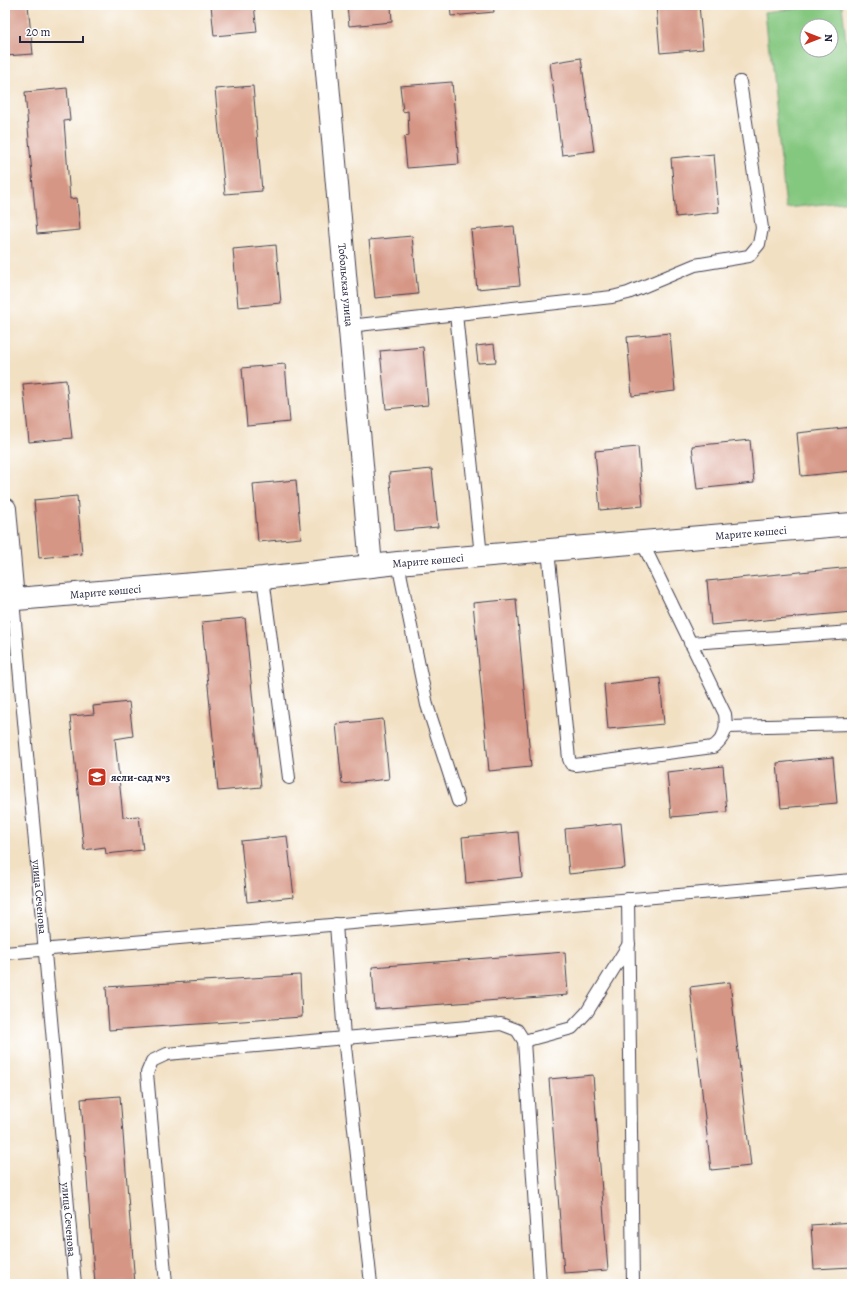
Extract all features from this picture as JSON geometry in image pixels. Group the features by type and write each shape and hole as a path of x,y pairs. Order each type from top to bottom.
{"street":[{"name":"Тобольская улица","path":"321,5 371,566"},
{"name":"улица Сеченова","path":"5,509 9,600"},
{"name":"Марите көшесі","path":"9,600 263,578 398,563 852,524"}],"lane":[{"path":"349,326 612,297 628,293 695,265 749,256 759,244 762,228 740,82"},
{"path":"456,314 481,556"},
{"path":"548,550 569,759 571,764 575,765 713,747 722,740 727,727 725,714 642,542"},
{"path":"398,563 427,706 458,801"},
{"path":"263,578 289,778"},
{"name":"улица Сеченова","path":"9,600 45,949 75,1284"},
{"path":"690,643 852,632"},
{"path":"727,727 852,724"},
{"path":"5,952 852,880"},
{"path":"628,899 633,1284"},
{"path":"336,924 344,1037 372,1284"},
{"path":"524,1041 572,1028 587,1012 629,944"},
{"path":"166,1284 147,1073 152,1061 167,1054 501,1024 517,1030 524,1041 540,1284"}],"green space":[{"path":"823,5 842,5 852,92 852,201 786,208 765,12"}],"building":[{"path":"5,5 28,5 33,54 5,56"},
{"path":"211,5 254,5 257,32 214,36"},
{"path":"347,5 391,5 392,22 349,26"},
{"path":"450,5 493,5 494,12 451,16"},
{"path":"656,5 699,5 703,49 660,53"},
{"path":"581,58 594,151 562,155 550,63"},
{"path":"452,82 459,164 407,168 404,137 409,136 408,111 403,112 400,86"},
{"path":"253,86 262,191 225,194 215,89"},
{"path":"67,88 70,120 64,121 70,199 77,198 80,230 37,234 25,92"},
{"path":"714,154 719,212 676,217 671,158"},
{"path":"514,226 520,285 477,289 471,230"},
{"path":"412,236 418,294 375,298 369,240"},
{"path":"276,245 281,303 238,307 233,249"},
{"path":"670,333 675,391 632,396 627,337"},
{"path":"494,344 496,362 478,363 476,346"},
{"path":"423,347 428,405 386,409 380,351"},
{"path":"285,364 290,422 247,426 242,368"},
{"path":"66,380 72,438 29,442 23,384"},
{"path":"852,427 852,471 801,476 797,433"},
{"path":"750,440 754,483 697,489 692,446"},
{"path":"638,447 643,506 600,510 595,451"},
{"path":"432,469 438,527 395,531 389,473"},
{"path":"296,480 301,538 258,542 253,484"},
{"path":"77,496 82,554 39,558 34,500"},
{"path":"852,567 852,612 711,625 707,581"},
{"path":"516,599 531,767 489,771 473,603"},
{"path":"245,618 261,787 218,791 202,622"},
{"path":"660,678 664,724 608,729 604,684"},
{"name":"ясли-сад №3","path":"129,702 133,736 115,739 123,817 139,816 143,850 106,854 105,847 84,850 70,716 94,714 93,706"},
{"path":"383,719 389,779 342,784 336,724"},
{"path":"833,757 837,803 781,808 777,763"},
{"path":"723,766 727,812 671,817 667,772"},
{"path":"621,823 625,868 569,874 565,829"},
{"path":"518,832 522,877 466,883 462,837"},
{"path":"287,836 294,897 247,902 241,841"},
{"path":"565,952 568,995 375,1009 372,967"},
{"path":"300,975 302,1017 109,1030 106,987"},
{"path":"730,982 751,1166 711,1170 690,987"},
{"path":"593,1075 608,1270 564,1273 549,1079"},
{"path":"120,1096 135,1284 95,1284 81,1099"},
{"path":"852,1222 852,1267 814,1269 811,1225"}],"place":[{"name":"ясли-сад №3","path":"97,777"}]}
